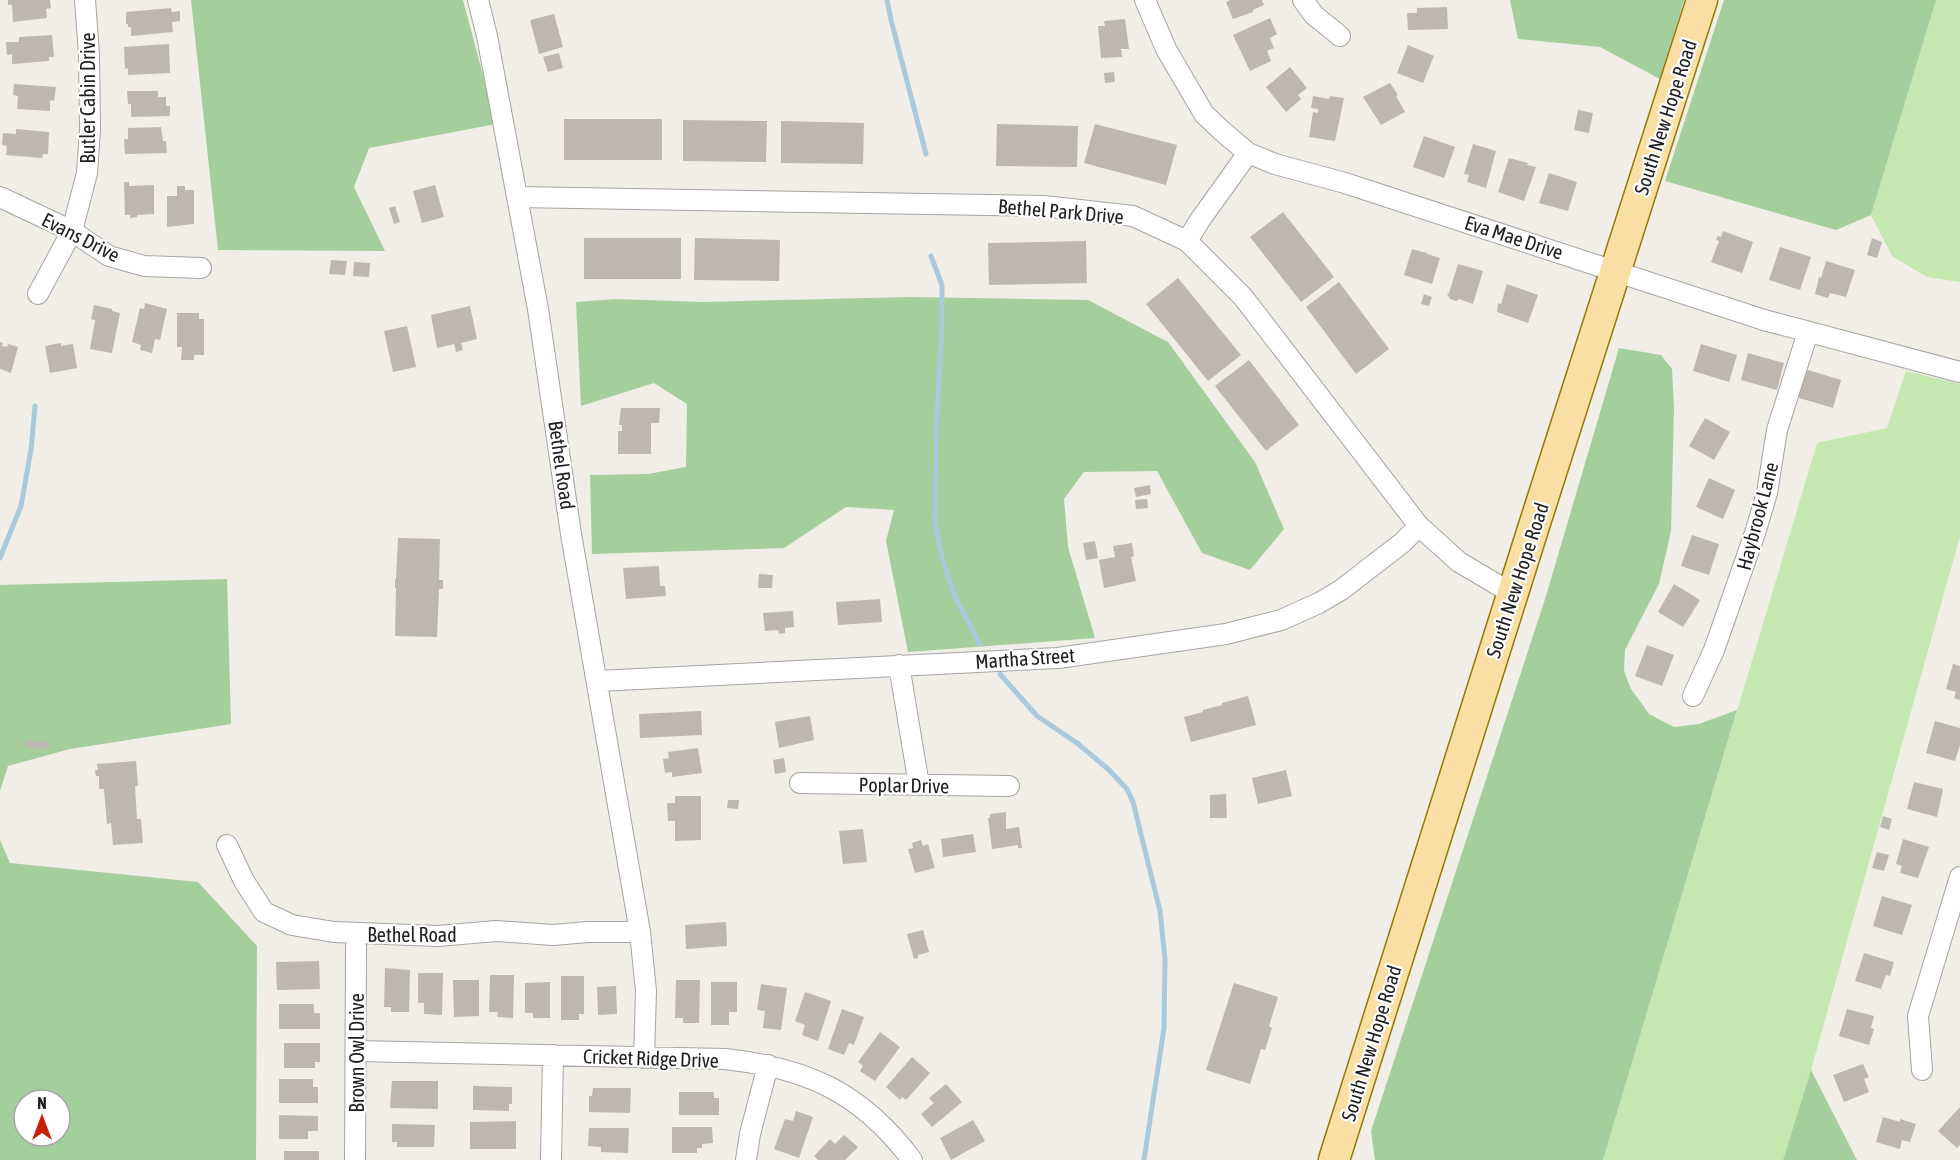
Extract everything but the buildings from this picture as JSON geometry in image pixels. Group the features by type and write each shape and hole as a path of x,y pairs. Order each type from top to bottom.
{"main road":[{"name":"South New Hope Road","path":"1334,1160 1702,0"}],"street":[{"name":"Butler Cabin Drive","path":"38,294 72,231 87,173 90,130 89,54 85,0"},
{"name":"Bethel Road","path":"478,0 518,196 550,379 571,534 640,932 646,991 644,1058"},
{"name":"Eva Mae Drive","path":"1145,0 1166,49 1204,114 1248,153 1275,164 1345,183 1764,320 1960,372"},
{"path":"1304,0 1314,15 1340,36"},
{"path":"1187,241 1248,153"},
{"name":"Bethel Park Drive","path":"518,196 1044,206 1133,216 1187,241 1243,297 1419,526 1459,562 1513,594"},
{"name":"Evans Drive","path":"0,197 72,231 109,256 144,266 201,268"},
{"name":"Haybrook Lane","path":"1693,696 1718,642 1755,533 1767,493 1777,430 1808,332"},
{"name":"Martha Street","path":"598,681 1058,658 1226,634 1281,620 1319,603 1341,590 1402,543 1419,526"},
{"path":"898,665 919,785"},
{"name":"Poplar Drive","path":"800,783 1009,786"},
{"name":"Bethel Road","path":"227,845 244,881 264,912 292,926 343,933 438,936 496,931 553,935 640,932"},
{"path":"1922,1070 1918,1016 1960,877"},
{"name":"Brown Owl Drive","path":"355,1160 356,946"},
{"name":"Cricket Ridge Drive","path":"356,1051 725,1059 768,1065 827,1084 848,1097 882,1125 912,1160"},
{"path":"551,1160 553,1055"},
{"path":"746,1160 750,1134 768,1065"}],"green space":[{"path":"191,0 463,0 496,124 369,148 354,187 385,251 218,250"},
{"path":"1510,0 1684,0 1660,79 1600,47 1518,39"},
{"path":"1724,0 1936,0 1871,215 1836,230 1665,181"},
{"path":"1936,0 1960,0 1960,282 1927,277 1892,256 1871,215"},
{"path":"909,297 1088,300 1168,342 1255,462 1284,529 1250,570 1202,553 1157,471 1084,472 1064,499 1068,547 1095,638 908,652 886,541 894,510 846,507 784,548 592,554 590,475 648,474 686,467 687,404 654,383 581,406 576,302 616,299 702,302"},
{"path":"1619,348 1661,355 1672,369 1674,408 1671,531 1659,584 1625,650 1624,671 1631,689 1649,714 1674,727 1699,724 1737,710 1603,1160 1375,1160 1371,1131 1546,596"},
{"path":"1906,371 1960,384 1960,536 1811,1070 1783,1160 1603,1160 1817,443 1887,428"},
{"path":"227,579 231,724 70,749 8,766 0,791 0,585"},
{"path":"0,840 10,863 198,882 257,946 256,1160 0,1160"},
{"path":"1811,1070 1857,1160 1783,1160"}],"waterway":[{"path":"887,0 926,154"},
{"path":"931,256 942,285 935,523 943,561 954,595 980,644"},
{"path":"0,558 21,506 31,450 35,406"},
{"path":"1000,674 1037,716 1077,743 1108,769 1127,789 1133,802 1160,911 1165,959 1164,1028 1144,1160"}]}
